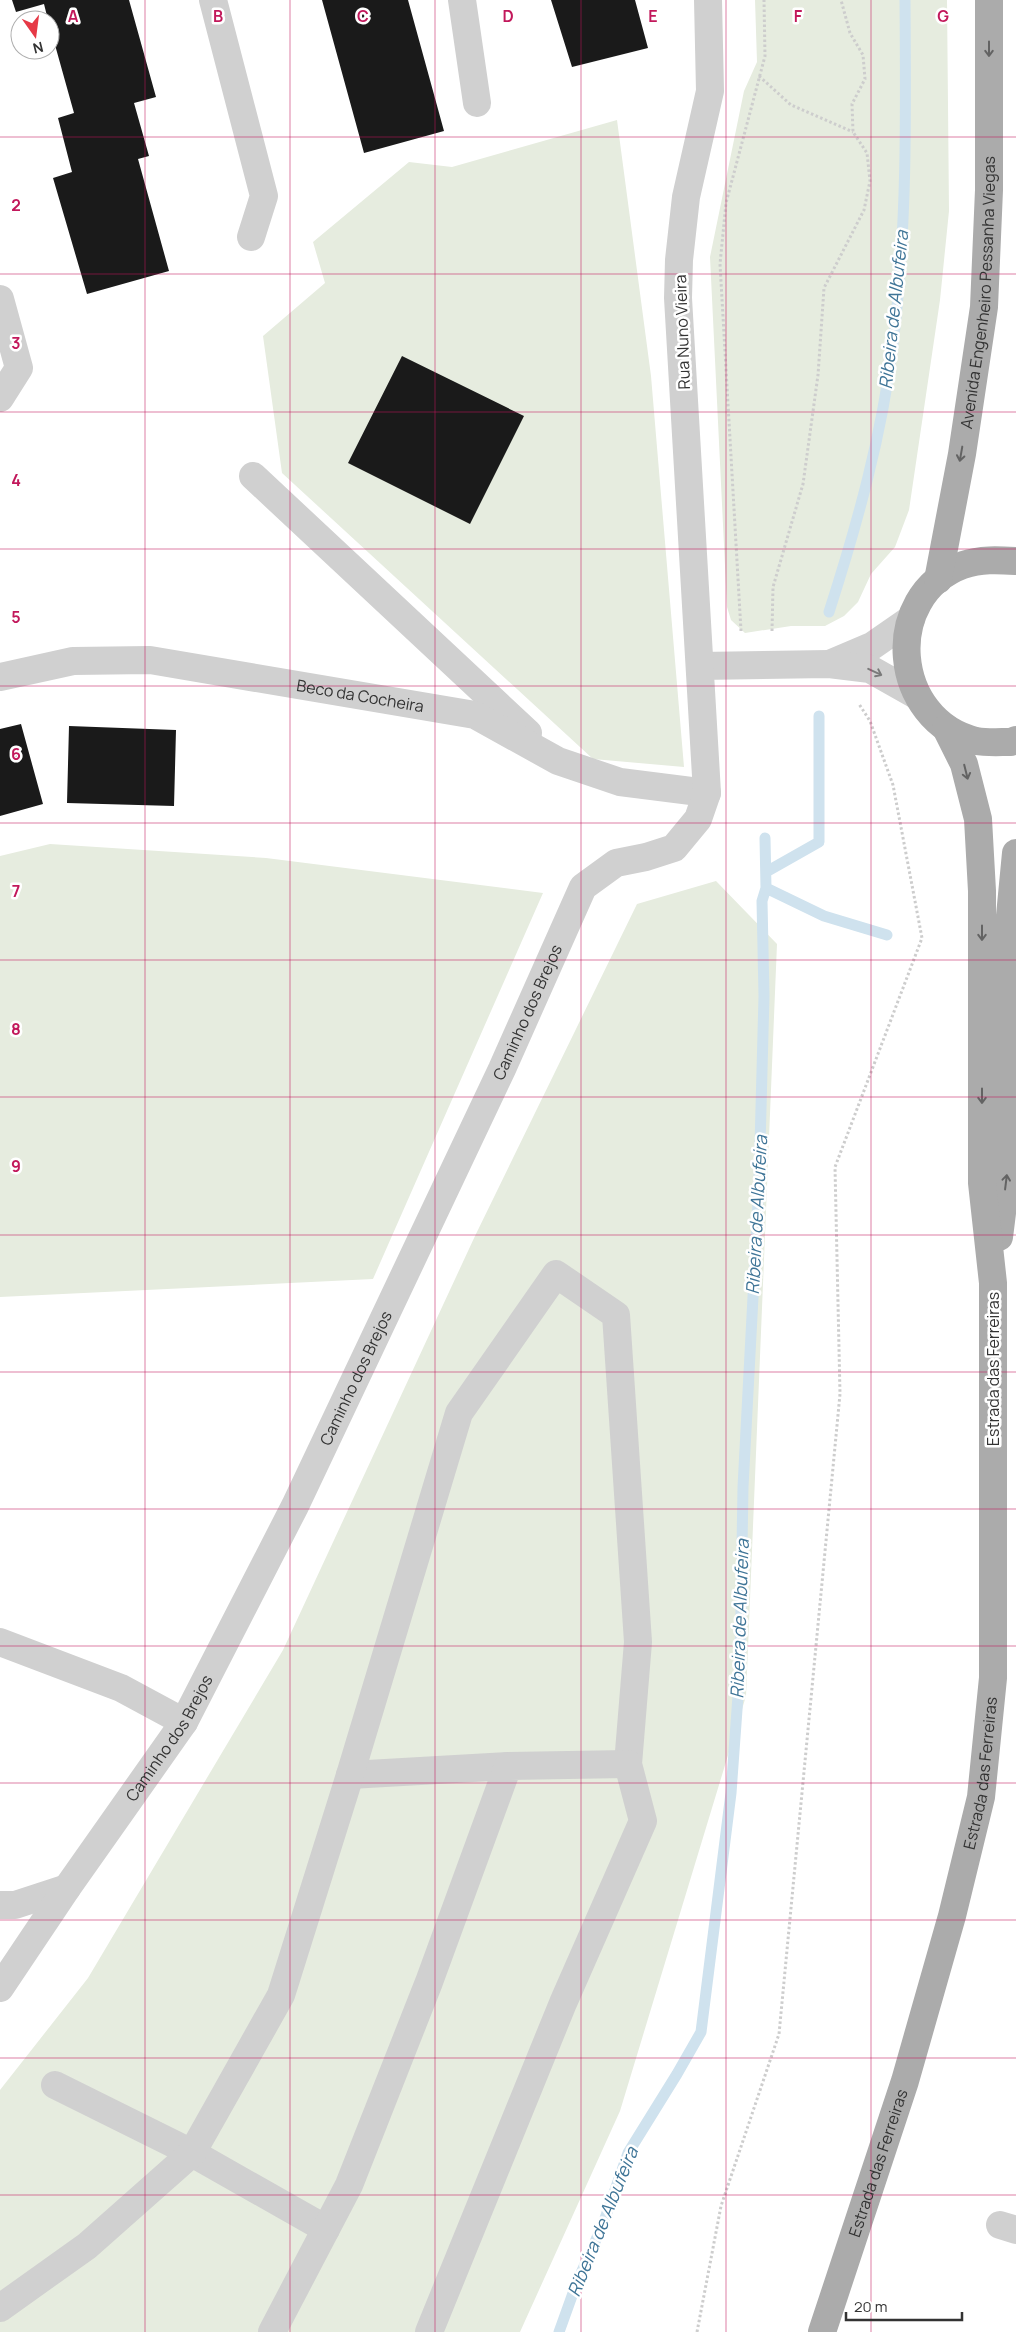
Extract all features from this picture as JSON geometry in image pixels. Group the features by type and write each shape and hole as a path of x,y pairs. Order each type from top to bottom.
{"main road":[{"name":"Avenida Engenheiro Pessanha Viegas","path":"938,580 962,454 984,307 989,190 988,0"},
{"path":"1016,561 990,559 962,566 938,580 922,598 910,619 905,658 916,695 929,713 946,728 977,741 1016,740"},
{"path":"946,728 964,764 978,819 982,891 982,1183 993,1283"},
{"path":"993,1283 1007,1173 1008,926 1016,853"},
{"name":"Estrada das Ferreiras","path":"822,2332 910,2063 952,1916 981,1796 993,1678 993,1283"},
{"name":"Estrada das Ferreiras","path":"834,2332 852,2245"}],"street":[{"path":"213,0 264,196 251,237"},
{"path":"462,0 477,103"},
{"name":"Rua Nuno Vieira","path":"707,793 678,298 679,260 686,197 710,91 708,0"},
{"path":"0,299 19,368 0,398"},
{"path":"253,476 558,761"},
{"path":"829,664 872,646 910,619"},
{"name":"Beco da Cocheira","path":"0,677 73,661 150,660 475,715 558,761 620,782 707,793"},
{"path":"700,666 829,664 870,669 916,695"},
{"name":"Caminho dos Brejos","path":"0,1988 67,1888 184,1722 311,1472 498,1078 583,887 616,863 646,858 674,848 698,818 707,793"},
{"path":"0,2308 87,2246 192,2153 281,1995 350,1775 459,1414 556,1274 616,1315 638,1642 628,1764 643,1821 564,2003 429,2332"},
{"path":"0,1642 121,1688 184,1722"},
{"path":"350,1775 508,1766 628,1764"},
{"path":"272,2332 349,2185 429,1982 508,1766"},
{"path":"0,1905 14,1905 67,1888"},
{"path":"55,2085 192,2153 326,2230"}],"path":[{"path":"743,664 720,264 726,203 765,56 764,0"},
{"path":"771,664 773,588 803,484 818,375 824,288 864,210 870,181 867,153 853,132 852,104 865,79 863,55 850,33 841,0"},
{"path":"759,76 791,104 853,132"},
{"path":"697,2332 721,2206 779,2034 840,1394 836,1167 922,938 893,784 870,721 856,698"}],"shaded area":[{"path":"755,0 947,0 949,211 940,300 909,510 895,547 871,574 858,602 844,616 825,626 791,626 745,633 731,620 727,607 710,257 744,91 757,62"},
{"path":"617,120 651,376 684,767 593,759 282,473 263,336 325,283 313,242 409,162 452,167"},
{"path":"50,844 266,858 543,893 373,1279 0,1297 0,856"},
{"path":"716,881 777,944 746,1696 620,2111 520,2332 0,2332 0,2090 88,1978 283,1650 475,1236 637,904"}],"building":[{"path":"12,0 129,0 156,97 134,103 149,156 138,159 169,271 87,294 53,178 72,172 58,118 74,113 59,60 60,10 46,10 44,4 23,10 15,10"},
{"path":"322,0 408,0 444,131 364,153"},
{"path":"551,0 635,0 648,48 572,67"},
{"path":"402,356 524,416 470,524 348,463"},
{"path":"21,724 43,804 0,816 0,729"},
{"path":"69,726 176,730 174,806 67,803"}],"waterway":[{"name":"Ribeira de Albufeira","path":"829,612 849,546 875,446 893,344 898,301 903,215 905,0"},
{"name":"Ribeira de Albufeira","path":"766,872 819,842 819,716"},
{"name":"Ribeira de Albufeira","path":"559,2332 577,2282 603,2224 628,2153 701,2032 731,1793 740,1668 743,1487 759,1183 764,996 762,901 766,888 765,838"},
{"path":"766,888 824,916 887,935"}]}
